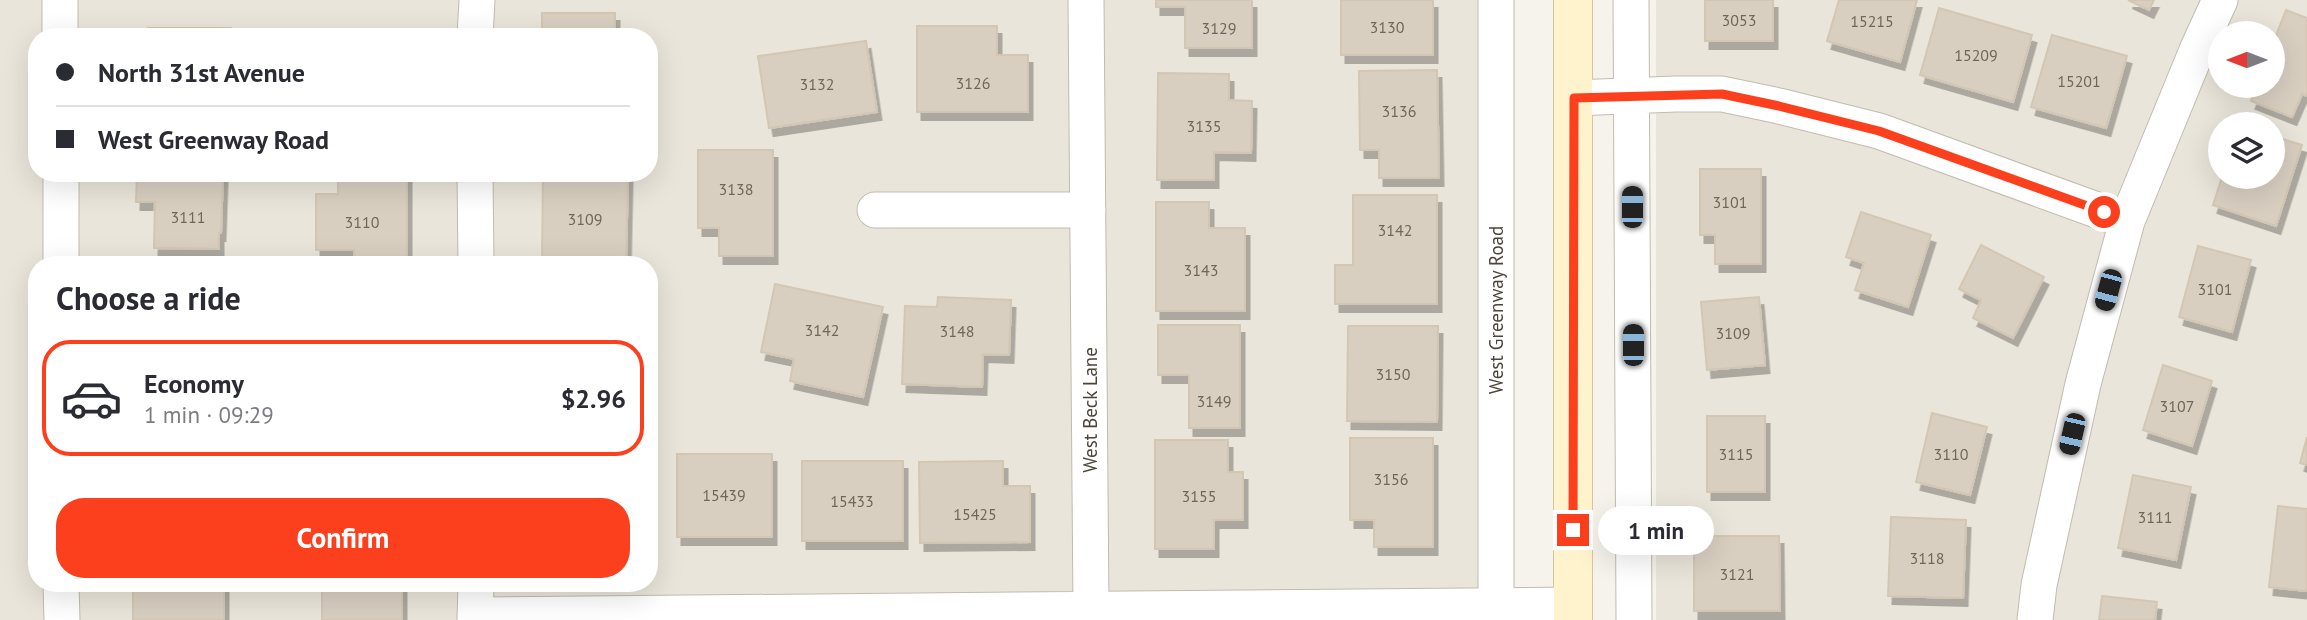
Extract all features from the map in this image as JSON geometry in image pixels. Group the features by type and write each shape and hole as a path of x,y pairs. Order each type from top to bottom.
{"main road":[{"path":"1573,0 1573,612"}],"street":[{"path":"60,0 60,28"},
{"path":"475,28 477,0"},
{"name":"West Beck Lane","path":"1086,0 1091,609"},
{"name":"West Greenway Road","path":"1496,0 1496,613"},
{"path":"1631,0 1634,620"},
{"path":"2035,620 2039,585 2083,384 2127,220 2220,0"},
{"path":"1574,98 1722,94 1779,106 1879,131 2127,220"},
{"path":"61,182 61,256"},
{"path":"475,182 476,256"},
{"path":"875,210 1088,210"},
{"path":"61,592 62,620"},
{"path":"476,606 1573,612"}],"shaded area":[{"path":"0,0 1478,0 1480,620 0,620"},
{"path":"1656,0 2307,0 2307,620 1656,620"}],"building":[{"path":"1156,0 1252,0 1252,48 1185,48 1185,7 1156,7"},
{"path":"1341,0 1433,0 1433,55 1341,55"},
{"path":"1705,0 1773,0 1773,41 1705,41"},
{"path":"1839,0 1917,0 1900,62 1827,41"},
{"path":"2128,0 2154,0 2149,10"},
{"path":"1939,8 2032,35 2013,102 1920,75"},
{"path":"2286,10 2307,18 2307,96 2302,94 2292,117 2285,112 2251,101 2252,98 2286,98 2286,21 2282,21"},
{"path":"542,13 615,13 615,28 542,28"},
{"path":"917,26 997,26 997,55 1028,55 1028,112 917,112"},
{"path":"2052,35 2127,56 2106,128 2031,107"},
{"path":"866,41 877,112 769,128 758,56"},
{"path":"1437,70 1439,178 1379,178 1379,150 1360,150 1359,71"},
{"path":"1158,73 1229,74 1229,100 1252,101 1251,153 1214,152 1214,180 1157,180"},
{"path":"2285,140 2302,145 2276,226 2213,205 2218,189 2285,189"},
{"path":"698,150 773,150 773,256 719,256 719,228 698,228"},
{"path":"1700,169 1761,169 1761,264 1715,264 1715,235 1700,235"},
{"path":"137,182 223,182 219,249 154,248 155,202 136,202"},
{"path":"338,182 407,182 407,256 354,256 354,250 316,250 316,194 338,194"},
{"path":"543,182 628,182 626,256 542,256"},
{"path":"1353,195 1437,195 1437,304 1335,304 1335,265 1353,265"},
{"path":"1156,202 1209,202 1209,228 1245,228 1245,311 1156,311"},
{"path":"1861,212 1931,235 1908,307 1855,290 1864,263 1846,257"},
{"path":"1981,245 2044,277 2013,338 1973,318 1981,300 1959,289"},
{"path":"2198,246 2251,260 2232,332 2179,317"},
{"path":"775,284 883,307 863,397 790,381 794,359 761,352"},
{"path":"938,297 1011,300 1009,355 983,354 982,387 902,384 905,306 937,307"},
{"path":"1759,297 1765,365 1707,370 1701,302"},
{"path":"1158,325 1240,325 1240,428 1189,428 1189,375 1158,375"},
{"path":"1348,326 1438,326 1437,422 1347,421"},
{"path":"2163,365 2212,381 2192,446 2143,430"},
{"path":"1932,413 1987,427 1970,495 1916,482"},
{"path":"1707,416 1765,416 1765,492 1707,492"},
{"path":"2307,437 2307,465 2300,463"},
{"path":"1350,438 1433,438 1433,547 1374,547 1374,520 1350,520"},
{"path":"1155,440 1228,440 1228,472 1243,472 1243,520 1214,520 1214,549 1155,549"},
{"path":"677,454 772,454 772,537 677,537"},
{"path":"802,461 903,461 903,541 802,541"},
{"path":"1003,461 1003,486 1030,486 1030,542 920,543 919,462"},
{"path":"2133,475 2191,487 2176,560 2118,548"},
{"path":"2278,506 2307,509 2307,591 2269,587"},
{"path":"1891,517 1966,520 1963,598 1888,596"},
{"path":"1694,536 1779,536 1780,611 1694,611"},
{"path":"133,592 224,592 224,620 133,620"},
{"path":"322,592 402,592 402,620 322,620"},
{"path":"2102,596 2157,602 2155,620 2099,620"}],"route":[{"path":"1573,530 1574,98 1722,94 1779,106 1879,131 2104,212"}]}
